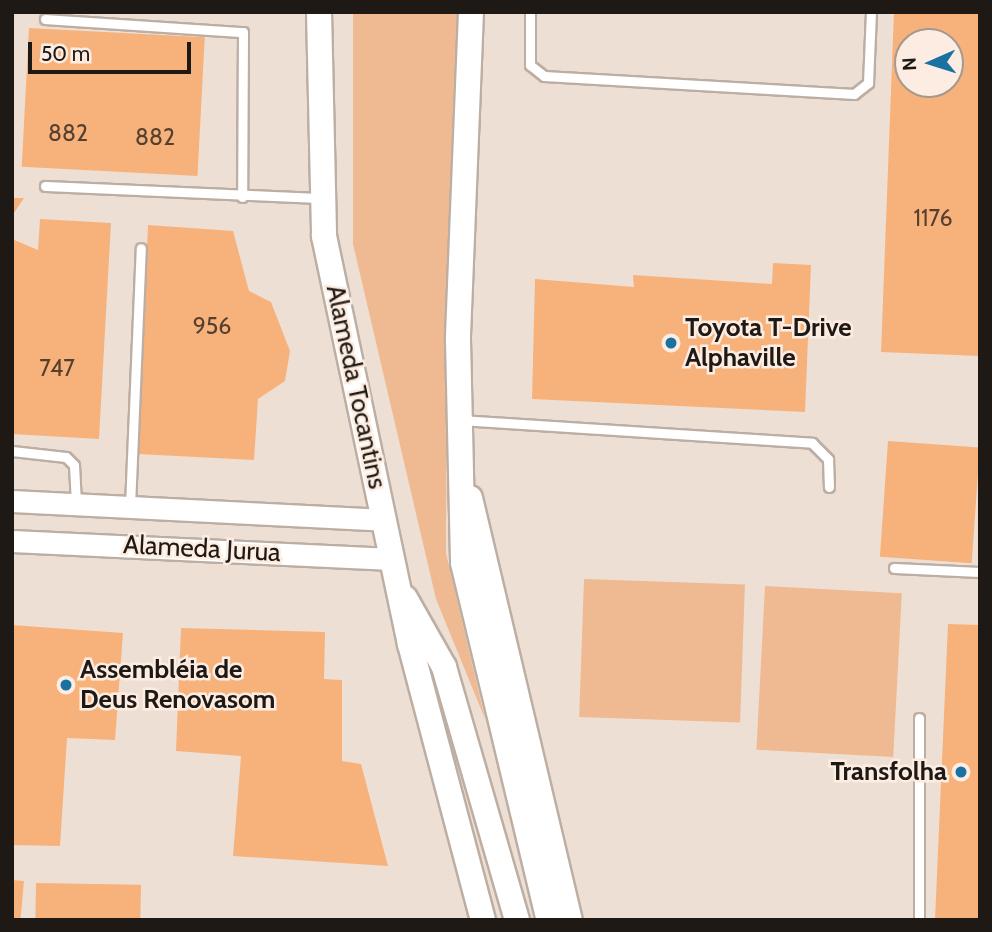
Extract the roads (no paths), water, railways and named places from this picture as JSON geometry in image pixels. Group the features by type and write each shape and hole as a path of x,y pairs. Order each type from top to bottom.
{"main road":[{"name":"Alameda Tocantins","path":"319,12 320,198 392,559 399,589 429,634 470,744 517,920"},
{"path":"471,12 458,420 463,563 499,729 549,920"},
{"path":"458,447 570,920"},
{"path":"399,589 483,920"}],"street":[{"name":"Alameda Jurua","path":"12,501 384,520"},
{"name":"Alameda Jurua","path":"12,541 392,559"}],"lane":[{"path":"530,12 530,65 544,76 855,94 868,83 871,12"},
{"path":"45,19 243,32 242,197"},
{"path":"45,186 242,197 320,198"},
{"path":"130,507 141,248"},
{"path":"458,420 812,443 828,459 829,487"},
{"path":"12,451 66,457 74,465 76,505"},
{"path":"894,568 980,572"},
{"path":"919,718 919,920"}],"place":[{"name":"Toyota T-Drive Alphaville","path":"671,343"},
{"name":"Assembléia de Deus Renovasom","path":"66,685"},
{"name":"Transfolha","path":"961,772"}]}
